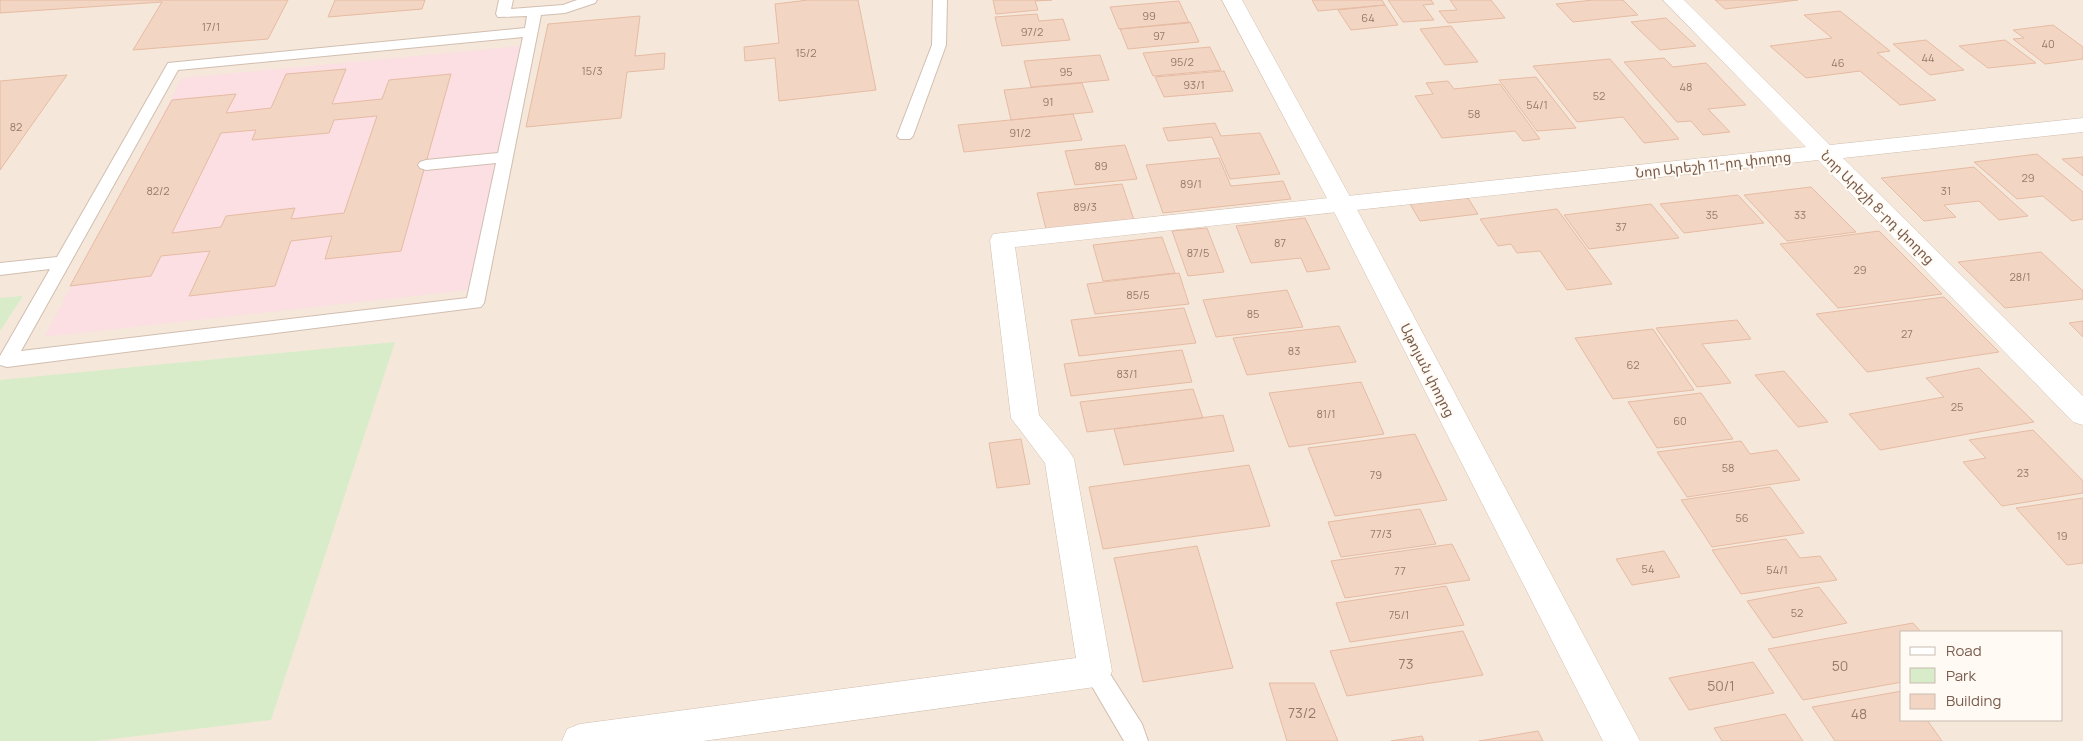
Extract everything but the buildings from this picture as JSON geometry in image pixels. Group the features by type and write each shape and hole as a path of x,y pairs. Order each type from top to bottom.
{"street":[{"name":"Աթոյան փողոց","path":"1232,0 1342,204 1622,741"},
{"name":"Նոր Արեշի 8-րդ փողոց","path":"1673,0 2083,414"},
{"name":"Նոր Արեշի 11-րդ փողոց","path":"1095,671 1059,459 1025,418 1002,240 2083,125"},
{"path":"580,741 1095,671"}],"lane":[{"path":"506,0 503,14 565,9 590,0"},
{"path":"905,136 939,45 940,0"},
{"path":"531,32 173,66 7,360 475,303 531,32 535,11"},
{"path":"426,165 505,157"},
{"path":"0,269 62,262"},
{"path":"1095,671 1133,732 1136,741"}],"shaded area":[{"path":"0,0 2083,0 2083,741 0,741"},
{"path":"520,46 470,290 44,337 182,78"}],"green space":[{"path":"23,296 0,331 0,298"},
{"path":"395,342 271,720 96,741 0,741 0,380"}]}
